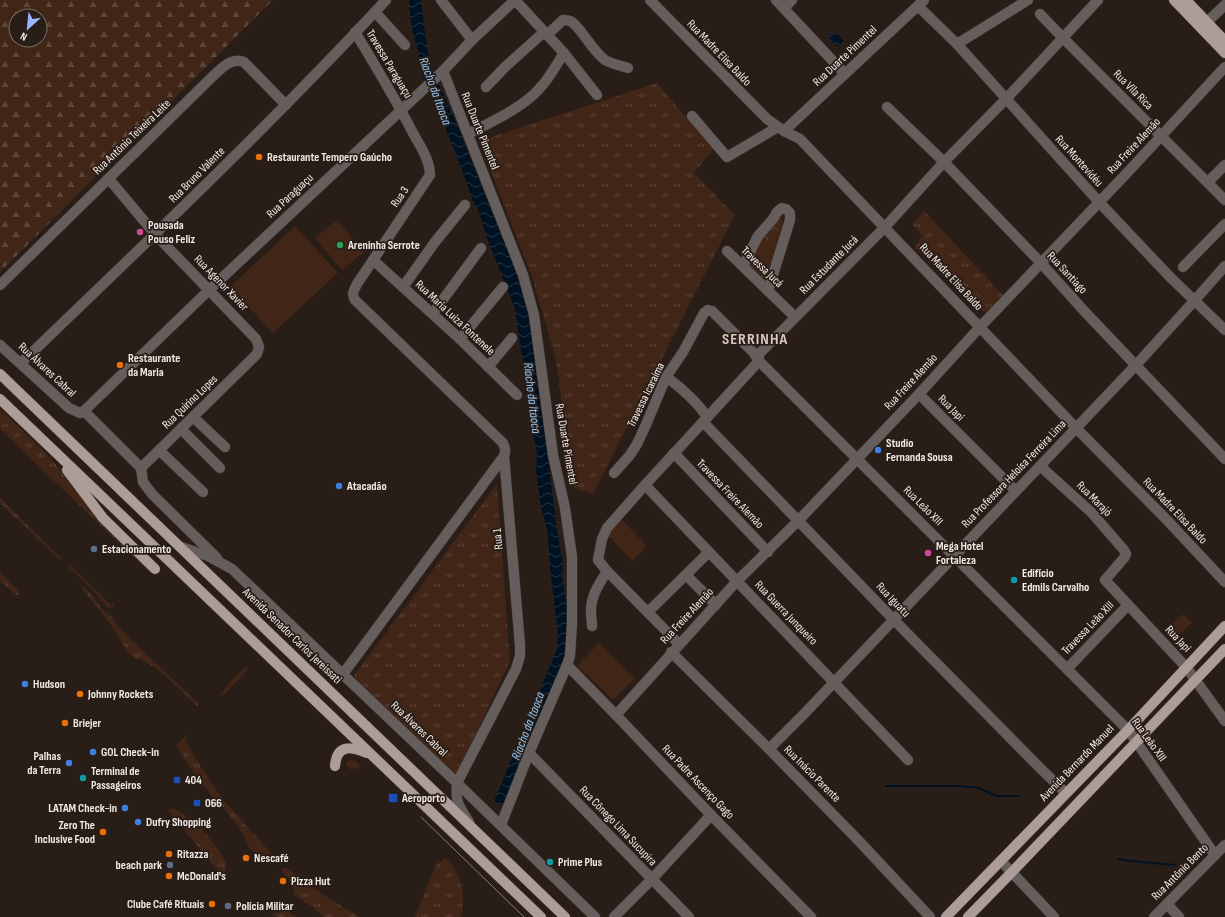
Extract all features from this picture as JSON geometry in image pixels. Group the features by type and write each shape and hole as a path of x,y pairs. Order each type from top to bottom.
{"main road":[{"path":"1174,0 1225,53"},
{"path":"1186,0 1225,41"},
{"name":"Avenida Senador Carlos Jereissati","path":"0,374 566,917"},
{"path":"0,399 541,917"},
{"path":"51,447 103,518 155,569"},
{"name":"Avenida Bernardo Manuel","path":"946,917 1128,730 1225,626"},
{"path":"968,917 1225,649"},
{"path":"335,766 338,756 342,750 346,748 354,748 373,756"}],"street":[{"name":"Rua Bruno Valente","path":"21,363 286,105 386,0"},
{"path":"441,0 472,40"},
{"path":"515,0 564,53 597,95"},
{"name":"Rua Paraguaçu","path":"84,411 209,290 441,72 472,40 515,0"},
{"name":"Rua Madre Elisa Baldo","path":"650,0 767,119 781,129 800,139 1225,582"},
{"path":"776,0 845,74"},
{"path":"784,8 792,0"},
{"path":"957,44 1028,0"},
{"name":"Rua Estudante Jucá","path":"607,571 598,560 602,539 607,528 759,361 759,354 885,227 944,162 1006,99 1098,0"},
{"name":"Rua Duarte Pimentel","path":"692,116 727,157 781,129 845,74 921,3"},
{"name":"Rua Montevidéu","path":"921,3 1099,202 1171,278 1225,330"},
{"path":"1208,22 1225,5"},
{"path":"375,12 405,45"},
{"name":"Rua Vila Rica","path":"1040,14 1225,200"},
{"path":"486,87 505,67 563,20 571,22 594,50 607,61 628,68"},
{"name":"Travessa Paraguaçu","path":"355,32 401,109"},
{"path":"468,134 531,98 540,89 564,53"},
{"name":"Rua Antônio Teixeira Leite","path":"0,285 209,80 233,60 244,62 286,105"},
{"name":"Rua Freire Alemão","path":"616,714 737,581 768,552 919,394 980,327 1161,137 1225,67"},
{"name":"Rua Duarte Pimentel","path":"441,72 468,134 523,274 534,315 553,455 565,508 572,557 572,624 570,656 500,825"},
{"name":"Rua Santiago","path":"887,107 944,162 1041,263 1225,459"},
{"name":"Rua 3","path":"353,295 358,284 430,175 429,164 401,109"},
{"path":"1208,182 1225,165"},
{"name":"Rua Agenor Xavier","path":"109,179 155,234 256,339 259,347 258,354"},
{"path":"403,286 435,242 465,205"},
{"path":"743,266 758,236 773,219 777,212 782,208 786,209 790,213 790,220 768,291"},
{"path":"1183,267 1225,224"},
{"path":"433,313 481,248"},
{"name":"Travessa Jucá","path":"727,251 795,317"},
{"name":"Rua Maria Luiza Fontenele","path":"374,260 433,313 517,395"},
{"name":"Rua Professora Heloísa Ferreira Lima","path":"769,749 894,620 1136,365 1225,266"},
{"path":"460,339 503,287"},
{"name":"Rua 1","path":"353,295 355,300 504,443 506,452 504,456 520,637 520,656 516,669 457,783 456,795 458,804 472,827"},
{"name":"Travessa Icaraíma","path":"614,473 630,455 637,444 666,377 683,352 704,313 708,310 712,311"},
{"name":"Rua Leão XIII","path":"712,311 753,352 759,361 1128,730 1215,855"},
{"path":"488,367 512,338"},
{"name":"Rua Álvares Cabral","path":"0,345 69,408 80,413 84,411 141,468 143,482 152,494 222,563"},
{"name":"Rua Quirino Lopes","path":"141,468 258,354"},
{"name":"Rua Iguatu","path":"666,377 702,409 705,420 798,521 1066,793"},
{"name":"Rua Japi","path":"919,394 1016,491"},
{"path":"193,417 225,447"},
{"path":"180,430 220,468"},
{"path":"160,450 203,492"},
{"name":"Travessa Freire Alemão","path":"674,453 768,552"},
{"path":"343,674 504,456"},
{"name":"Rua Marajó","path":"1040,466 1091,512 1124,550 1126,554 1124,558 1105,580"},
{"name":"Rua Guerra Junqueiro","path":"645,485 908,760"},
{"name":"Rua Álvares Cabral","path":"181,547 199,553 232,569 457,783 595,917"},
{"path":"648,612 709,552"},
{"path":"592,626 592,599 596,587 607,571 679,644"},
{"path":"686,575 716,605"},
{"name":"Rua Japi","path":"1105,580 1186,668 1225,721"},
{"name":"Travessa Leão XIII","path":"1067,669 1128,605"},
{"name":"Rua Inácio Parente","path":"671,652 858,840 930,917"},
{"name":"Rua Padre Ascenço Gago","path":"567,665 616,714 809,916"},
{"name":"Rua Cônego Lima Sucupira","path":"529,753 689,917"},
{"path":"614,917 652,879 711,815"},
{"name":"Rua Antônio Bento","path":"1154,917 1225,845"},
{"path":"1001,861 1054,917"},
{"path":"1167,904 1179,917"}],"green space":[{"path":"0,0 273,0 0,272"},
{"path":"657,83 713,149 694,173 735,215 593,494 574,488 556,360 532,276 479,141"},
{"path":"924,211 1003,295 986,314 915,248 922,235 912,224"},
{"path":"781,215 783,226 766,283 746,263 762,236"},
{"name":"Areninha Serrote","path":"337,220 364,252 342,270 315,238"},
{"path":"295,226 338,273 273,333 230,287"},
{"path":"763,238 776,245 762,270 749,262"},
{"path":"0,409 41,448 86,501 148,568 146,569 0,429"},
{"path":"497,484 510,661 458,773 454,774 355,680 355,674"},
{"path":"0,498 62,559 60,560 0,503"},
{"path":"621,519 647,546 632,561 606,533"},
{"path":"69,564 111,605 114,602 114,607 107,607 93,590 67,566"},
{"path":"0,572 20,593 18,595 16,595 0,581"},
{"path":"80,586 89,592 108,615 113,617 117,626 199,704 197,706 165,675 142,659 139,658 137,660 127,652 114,629"},
{"path":"1183,614 1192,623 1173,640 1165,631"},
{"path":"599,643 635,678 613,700 577,666"},
{"path":"246,667 247,670 226,693 220,696 231,681"},
{"path":"187,735 185,741 224,801 272,854 263,855 250,850 246,840 234,821 197,778 177,746 178,743"},
{"path":"350,759 357,762 361,767 349,769 346,764"},
{"path":"173,808 190,821 199,825 224,858 226,862 226,870 222,874 168,810"},
{"path":"444,857 455,869 461,884 463,901 461,917 415,917 438,860 442,862"},
{"path":"283,868 288,869 325,896 359,917 323,917 314,908 293,894 295,890 281,870"},
{"path":"282,907 296,917 277,917 269,915"}],"water":[{"path":"409,0 421,0 427,48 432,72 458,127 526,296 533,333 536,370 540,389 542,416 557,531 563,565 562,576 569,618 572,621 564,659 510,790 502,805 495,802 495,799 557,649 558,633 551,577 549,552 550,540 541,508 536,470 537,454 530,419 526,369 522,357 515,309 455,151 423,77 411,22"},
{"path":"837,33 844,41 838,47 828,37"}],"waterway":[{"name":"Riacho da Itaoca","path":"548,529 550,546"},
{"path":"886,786 961,786 979,788 996,796 1019,796"},
{"path":"1118,859 1175,865"}],"tram line":[{"path":"421,817 524,917"}],"place":[{"name":"Restaurante Tempero Gaúcho","path":"259,157"},
{"name":"Pousada Pouso Feliz","path":"140,232"},
{"name":"Areninha Serrote","path":"340,245"},
{"name":"Restaurante da Maria","path":"120,365"},
{"name":"Studio Fernanda Sousa","path":"878,450"},
{"name":"Atacadão","path":"339,486"},
{"name":"Estacionamento","path":"94,549"},
{"name":"Mega Hotel Fortaleza","path":"928,553"},
{"name":"Edifício Edmils Carvalho","path":"1014,580"},
{"name":"Hudson","path":"25,684"},
{"name":"Johnny Rockets","path":"80,694"},
{"name":"Briejer","path":"65,723"},
{"name":"GOL Check-in","path":"93,752"},
{"name":"Palhas da Terra","path":"69,763"},
{"name":"Terminal de Passageiros","path":"83,778"},
{"name":"404","path":"177,780"},
{"name":"Aeroporto","path":"393,798"},
{"name":"066","path":"197,803"},
{"name":"LATAM Check-in","path":"125,808"},
{"name":"Dufry Shopping","path":"138,822"},
{"name":"Zero The Inclusive Food","path":"103,832"},
{"name":"Ritazza","path":"169,854"},
{"name":"Nescafé","path":"246,858"},
{"name":"Prime Plus","path":"550,862"},
{"name":"beach park","path":"170,865"},
{"name":"McDonald's","path":"169,876"},
{"name":"Pizza Hut","path":"283,881"},
{"name":"Clube Café Rituais","path":"212,904"},
{"name":"Polícia Militar","path":"228,906"}],"district":[{"name":"SERRINHA","path":"755,339"}]}
